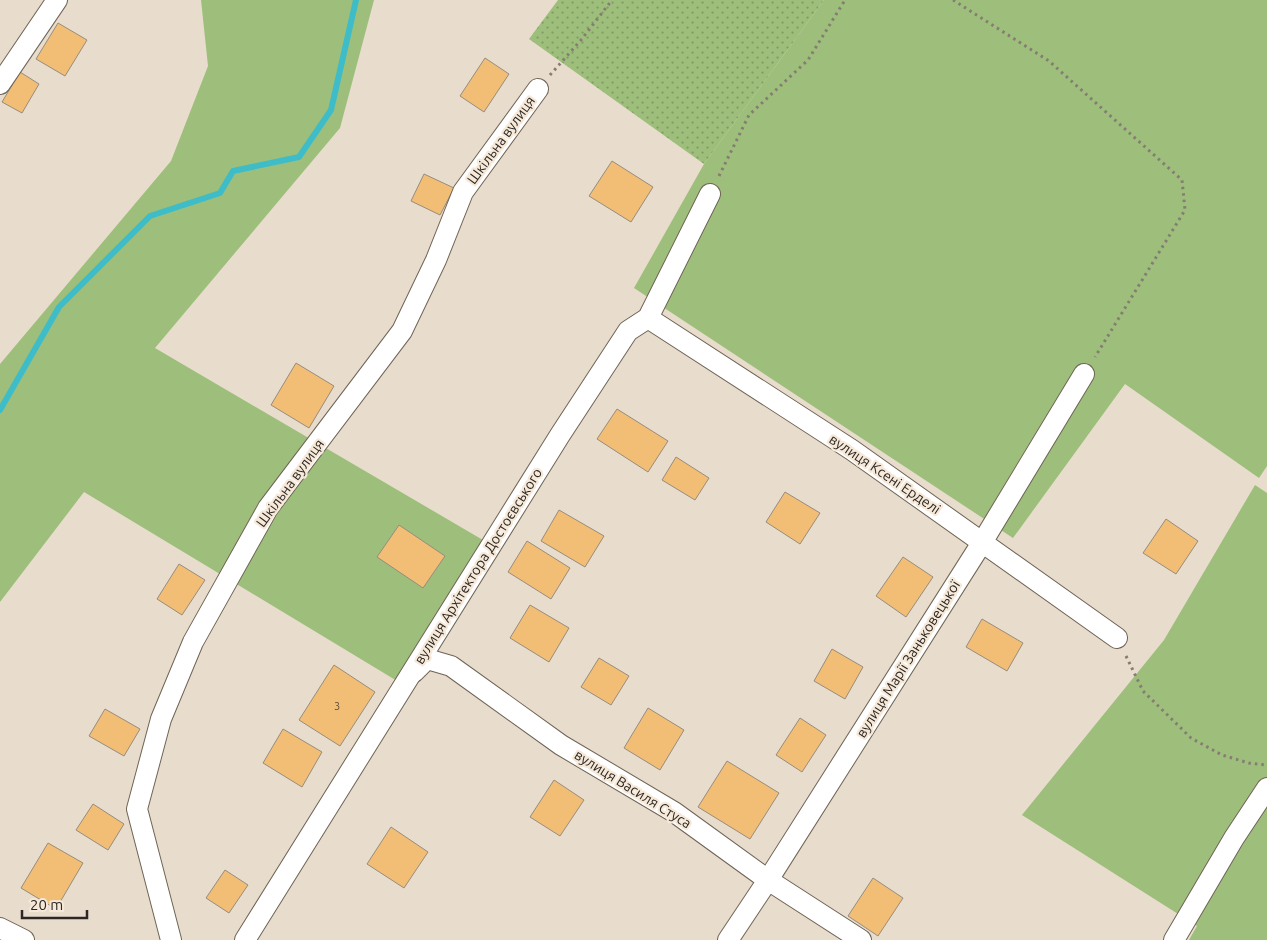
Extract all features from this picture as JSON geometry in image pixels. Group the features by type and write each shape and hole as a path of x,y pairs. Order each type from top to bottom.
{"street":[{"path":"0,84 57,0"},
{"name":"Шкільна вулиця","path":"171,940 138,810 160,719 193,642 268,508 402,331 436,260 463,192 538,89"},
{"path":"648,318 710,194"},
{"name":"вулиця Ксені Ерделі","path":"648,318 852,450 983,541 1117,638"},
{"name":"вулиця Архітектора Достоєвського","path":"245,940 560,435 628,330 648,318"},
{"name":"вулиця Марії Заньковецької","path":"728,940 983,541 1084,374"},
{"name":"вулиця Василя Стуса","path":"407,679 427,659 451,666 561,745 674,812 768,880 861,940"},
{"path":"1174,940 1234,838 1267,788"},
{"path":"0,928 24,940"}],"path":[{"path":"538,89 612,0"},
{"path":"710,194 749,115 808,60 845,0"},
{"path":"953,0 1049,62 1182,180 1185,210 1084,374"},
{"path":"1117,638 1143,691 1191,738 1222,756 1249,763 1267,765"}],"green space":[{"path":"201,0 374,0 340,128 155,348 500,550 412,690 84,492 0,602 0,364 171,161 208,66"},
{"path":"558,0 824,0 704,164 529,39"},
{"path":"824,0 1267,0 1267,466 1259,478 1125,384 1013,538 634,288 704,164"},
{"path":"1255,485 1267,493 1267,940 1189,940 1197,926 1022,815 1164,640"}],"building":[{"path":"58,23 87,40 65,76 36,59"},
{"path":"485,58 509,74 484,112 460,96"},
{"path":"20,72 39,84 22,113 2,102"},
{"path":"612,161 653,187 631,222 589,196"},
{"path":"424,174 454,188 440,215 411,201"},
{"path":"296,363 334,386 309,428 271,405"},
{"path":"617,409 668,441 648,472 597,439"},
{"path":"676,457 709,478 695,500 662,480"},
{"path":"785,492 820,513 800,544 766,522"},
{"path":"559,510 604,536 585,567 541,541"},
{"path":"1166,519 1198,541 1176,574 1143,553"},
{"path":"399,525 445,556 423,588 377,557"},
{"path":"527,541 570,568 551,599 508,572"},
{"path":"903,557 933,577 906,617 876,596"},
{"path":"179,564 205,580 182,615 157,599"},
{"path":"530,605 569,628 549,662 510,638"},
{"path":"982,619 1023,643 1007,671 966,647"},
{"path":"832,649 863,667 845,699 814,681"},
{"path":"599,658 629,676 611,705 581,687"},
{"path":"334,665 375,692 340,746 299,720"},
{"path":"648,708 684,730 660,770 624,748"},
{"path":"105,709 140,729 124,756 89,736"},
{"path":"800,718 826,735 802,772 776,755"},
{"path":"283,729 322,752 302,787 263,763"},
{"path":"727,761 779,793 750,839 698,807"},
{"path":"554,780 584,800 560,836 530,817"},
{"path":"93,804 124,824 108,850 76,830"},
{"path":"391,827 428,852 404,888 367,864"},
{"path":"48,843 83,863 56,909 21,888"},
{"path":"225,870 248,885 229,913 206,898"},
{"path":"873,878 903,898 878,936 848,916"}],"waterway":[{"path":"0,410 59,307 150,216 220,193 233,171 299,157 331,110 356,0"}]}
